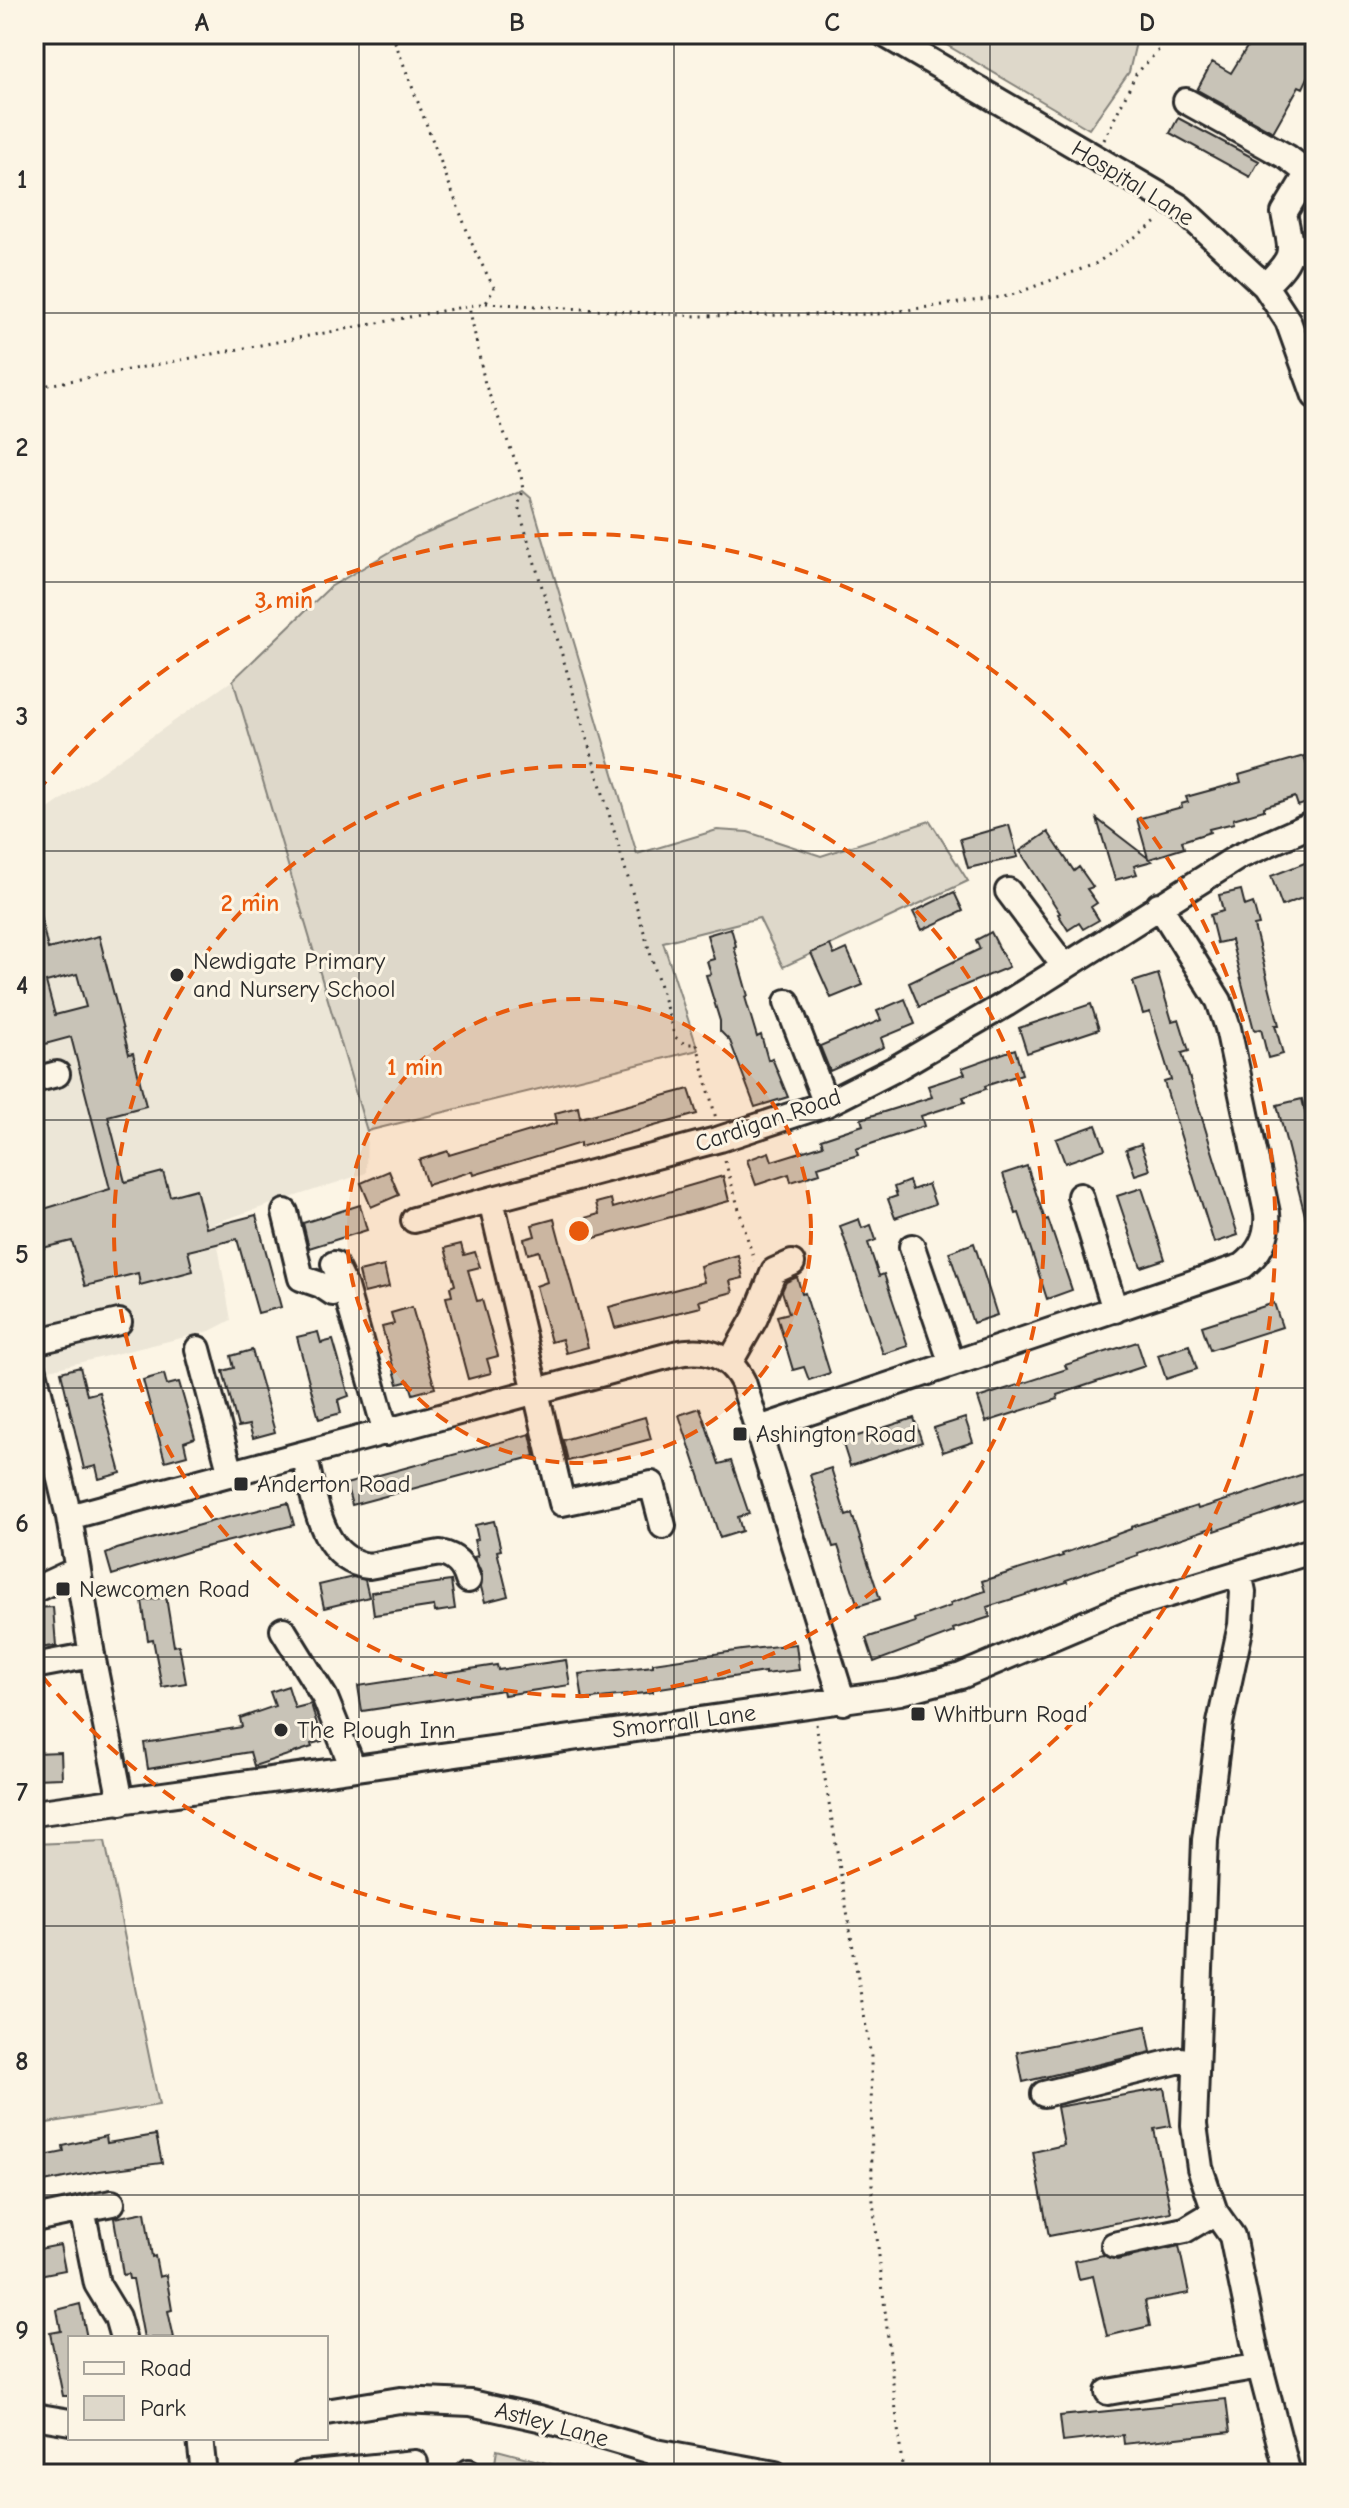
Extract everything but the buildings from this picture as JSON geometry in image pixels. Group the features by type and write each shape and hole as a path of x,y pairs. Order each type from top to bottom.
{"street":[{"name":"Hospital Lane","path":"884,34 1180,207 1265,286 1288,321 1315,396"},
{"path":"1186,101 1312,173 1284,213 1292,244 1290,258 1265,286"},
{"path":"1292,244 1315,256"},
{"name":"Cardigan Road","path":"414,1220 720,1139 826,1104 906,1063 1238,857 1315,823"},
{"path":"1008,891 1065,967"},
{"path":"759,1429 1243,1266 1253,1258 1263,1244 1268,1224 1228,1028 1219,1001 1159,905"},
{"path":"786,999 826,1104"},
{"path":"1080,1196 1115,1310"},
{"path":"491,1200 562,1503 652,1484 663,1526"},
{"path":"285,1212 301,1278 339,1290"},
{"path":"912,1247 952,1364"},
{"path":"730,1362 755,1318 774,1271 792,1263"},
{"path":"334,1264 339,1290 386,1433"},
{"path":"309,1304 339,1290"},
{"path":"34,1342 119,1322"},
{"path":"198,1349 231,1474"},
{"path":"69,1517 687,1351 707,1352 730,1362 743,1382 843,1702"},
{"path":"34,1371 46,1468 69,1517 121,1802"},
{"path":"304,1455 328,1539 340,1555 349,1561 369,1566 440,1553 461,1564 468,1580"},
{"name":"Smorrall Lane","path":"34,1813 900,1692 961,1676 1117,1610 1315,1550"},
{"path":"34,1590 77,1570"},
{"path":"1239,1573 1243,1592 1241,1625 1220,1723 1205,1840 1194,2062 1194,2125 1200,2168 1215,2212 1232,2236 1260,2366 1288,2474"},
{"path":"283,1630 325,1698 353,1768"},
{"path":"34,1666 92,1655"},
{"path":"1044,2094 1181,2060 1194,2062"},
{"path":"34,2219 112,2203"},
{"path":"82,2209 97,2284 117,2317 122,2336"},
{"path":"1114,2245 1185,2230 1215,2212"},
{"path":"1108,2392 1260,2366"},
{"name":"Astley Lane","path":"328,2412 400,2400 471,2403 539,2418 655,2452 775,2474"},
{"path":"34,2416 68,2422"},
{"path":"200,2440 204,2474"},
{"path":"303,2474 415,2463"}],"path":[{"path":"392,34 474,249 494,288 486,303"},
{"path":"1095,157 1136,74 1174,34"},
{"path":"34,394 48,385 486,303 742,316 878,314 1009,296 1095,264 1180,207"},
{"path":"469,306 485,384 521,475 523,491 518,506 675,1037 685,1044 697,1044 726,1166 755,1264"},
{"path":"814,1705 871,2057 872,2192 903,2474"}],"shaded area":[{"name":"Newdigate Primary and Nursery School","path":"233,680 367,1131 366,1173 214,1223 231,1320 210,1331 49,1370 34,1312 34,819"}],"green space":[{"path":"928,34 1138,34 1129,72 1089,129"},
{"path":"523,491 531,498 637,854 717,830 748,832 821,856 930,821 968,881 783,967 759,918 663,942 698,1050 367,1131 233,680 330,587 416,537"},
{"path":"105,1841 159,2105 34,2125 34,1844"},
{"path":"497,2450 588,2474 501,2474 494,2469"}],"place":[{"name":"Newdigate Primary and Nursery School","path":"177,975"},
{"name":"Ashington Road","path":"740,1434"},
{"name":"Anderton Road","path":"241,1484"},
{"name":"Newcomen Road","path":"63,1589"},
{"name":"Whitburn Road","path":"918,1714"},
{"name":"The Plough Inn","path":"281,1730"}]}
